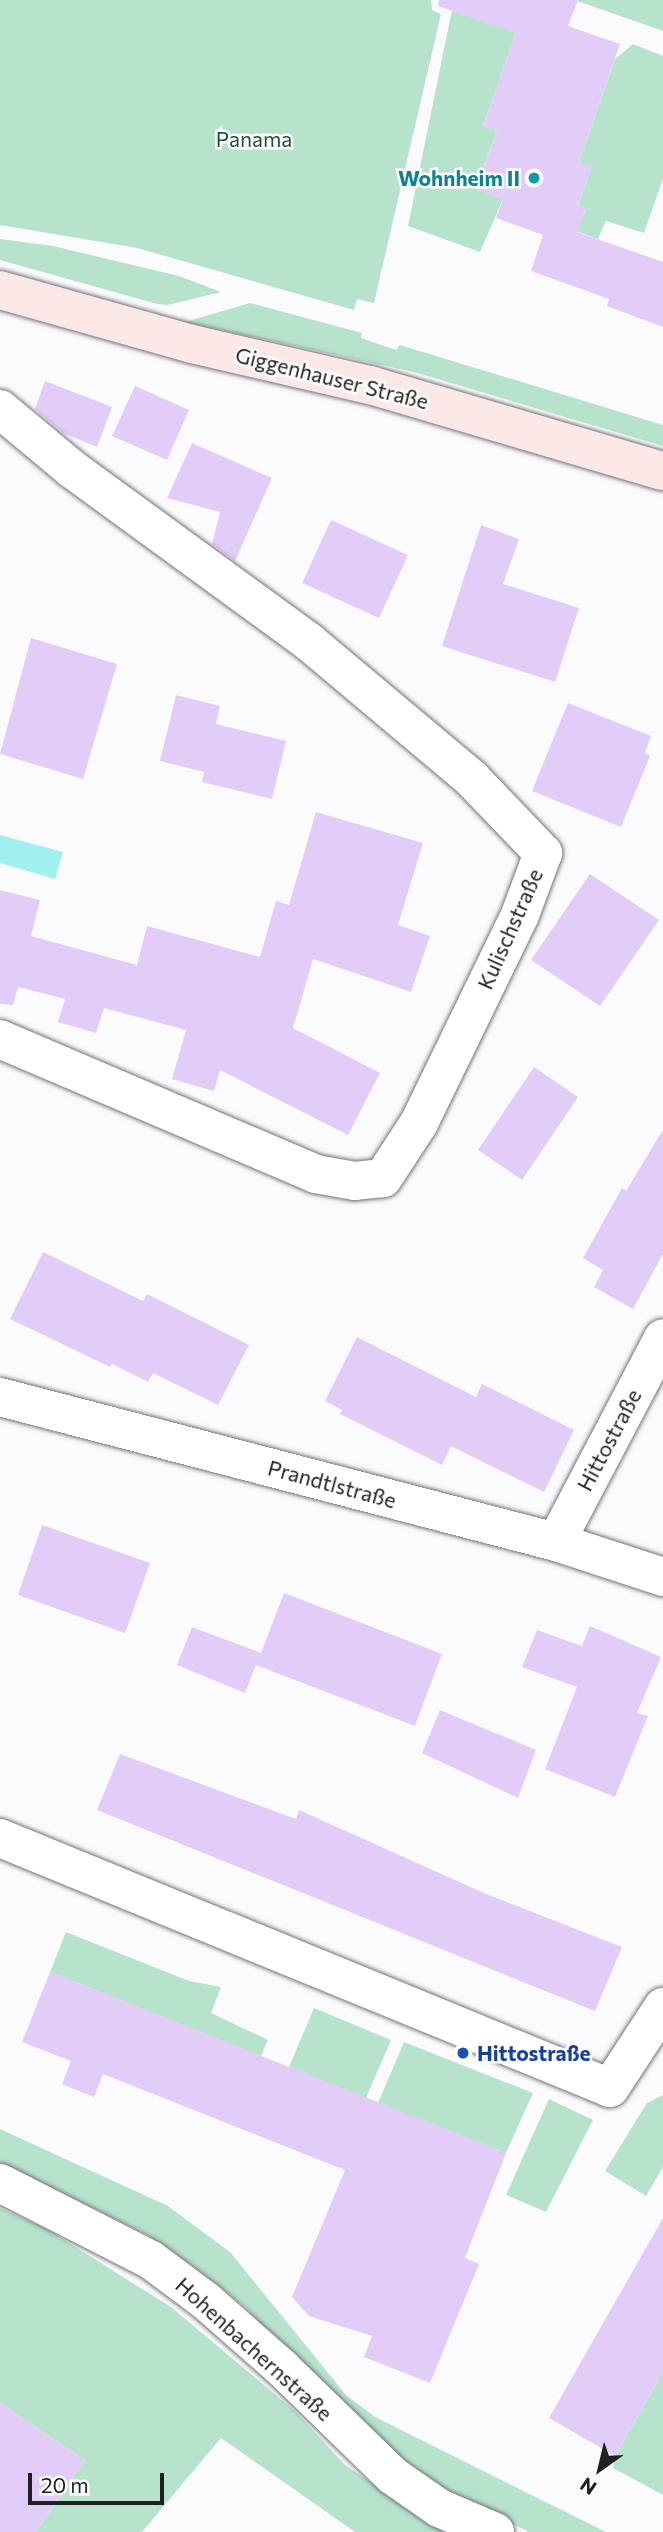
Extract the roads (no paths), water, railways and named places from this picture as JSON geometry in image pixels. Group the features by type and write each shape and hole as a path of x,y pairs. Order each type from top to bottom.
{"main road":[{"name":"Giggenhauser Straße","path":"0,290 192,344 370,384 663,471"}],"street":[{"name":"Kulischstraße","path":"0,409 72,469 319,650 472,779 543,853 520,915 419,1123 383,1178 355,1181 316,1174 0,1039"},
{"name":"Hittostraße","path":"556,1542 663,1338"},
{"name":"Prandtlstraße","path":"0,1397 556,1542 663,1577"},
{"path":"0,1838 610,2088 662,2013"},
{"name":"Hohenbachernstraße","path":"0,2183 151,2260 234,2326 393,2476 439,2508 495,2532"}],"water":[{"path":"0,835 63,852 55,879 0,863"}],"place":[{"name":"Wohnheim II","path":"534,178"},
{"name":"Hittostraße","path":"463,2053"}],"park label":[{"name":"Panama","path":"254,139"}]}
